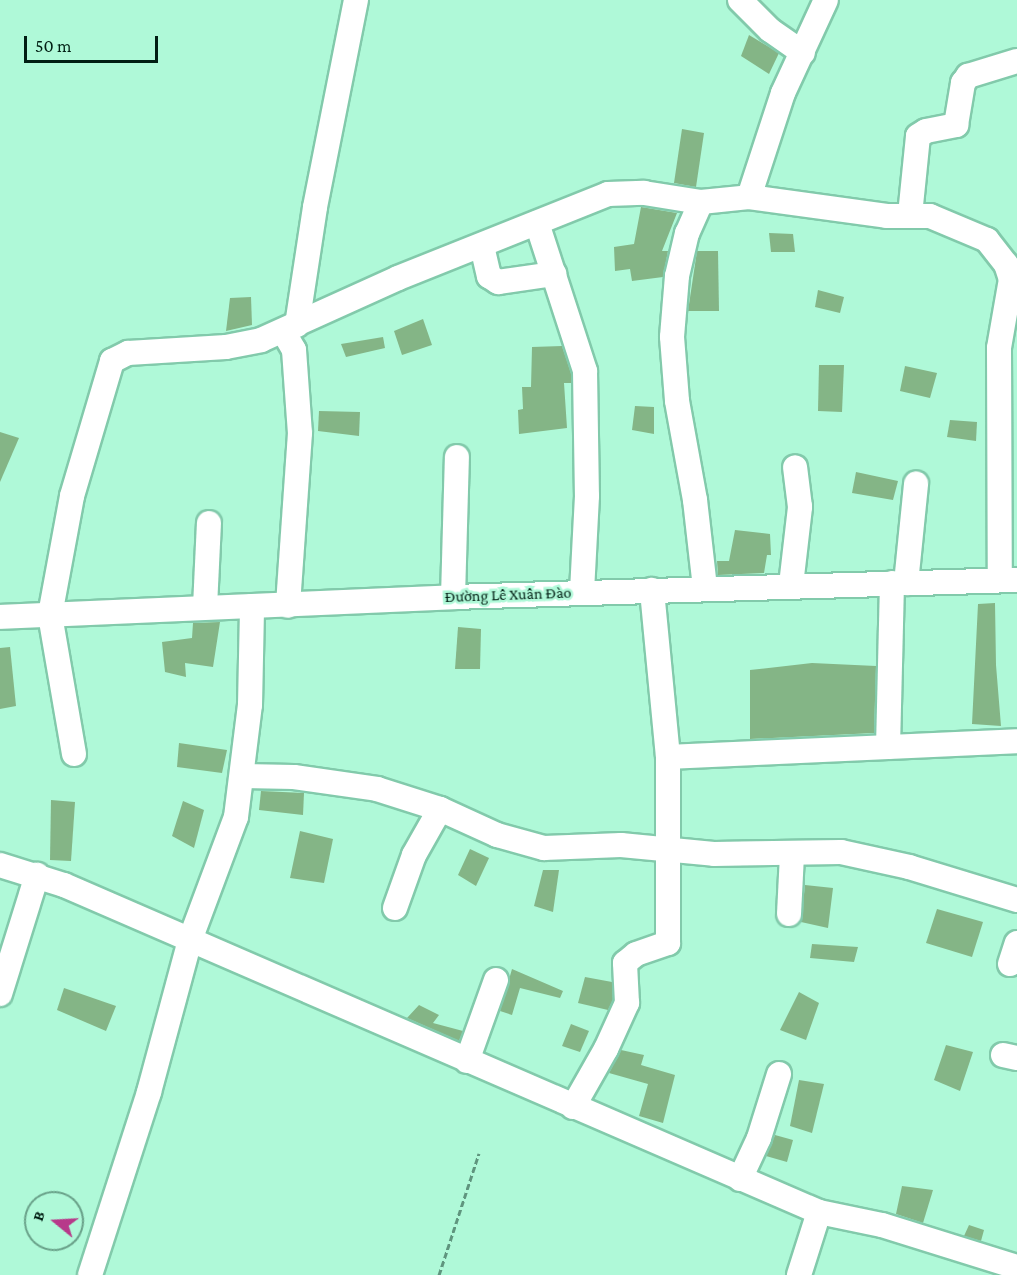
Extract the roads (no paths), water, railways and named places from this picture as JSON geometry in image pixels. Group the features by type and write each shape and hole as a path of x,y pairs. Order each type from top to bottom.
{"street":[{"path":"288,606 300,433 294,350 290,328 356,0"},
{"path":"740,0 770,30 803,53"},
{"path":"749,197 783,93 826,0"},
{"path":"910,215 918,136 926,131 956,125 963,83 968,76 1017,61"},
{"path":"74,754 50,615 72,496 112,361 128,353 242,344 290,328 389,282 482,246 592,198 617,193 701,201 749,197 887,216 930,216 977,234 993,246 1006,264 1011,285 999,339 1010,407 1008,580"},
{"path":"701,201 687,233 677,276 672,337 676,401 695,501 705,588"},
{"path":"537,223 580,348 587,389 582,593"},
{"path":"482,246 489,276 498,282 554,274"},
{"path":"453,597 458,457"},
{"path":"791,585 800,507 795,467"},
{"path":"888,747 899,583 916,484"},
{"path":"205,607 209,523"},
{"name":"Đường Lê Xuân Đào","path":"0,617 453,597 1008,580"},
{"path":"573,1107 606,1049 627,1003 625,963 636,954 668,943 668,757 652,590"},
{"path":"90,1275 149,1092 190,940 228,844 243,776 252,606"},
{"path":"668,757 1017,741"},
{"path":"243,776 294,777 377,789 440,809 497,835 544,848 621,845 792,854 841,852 909,867 1017,900"},
{"path":"394,908 414,855 440,809"},
{"path":"789,914 792,854"},
{"path":"0,865 37,875 819,1212 882,1225 1017,1268"},
{"path":"0,994 37,875"},
{"path":"467,1061 496,980"},
{"path":"740,1179 759,1138 779,1074"},
{"path":"799,1275 819,1212"}]}
